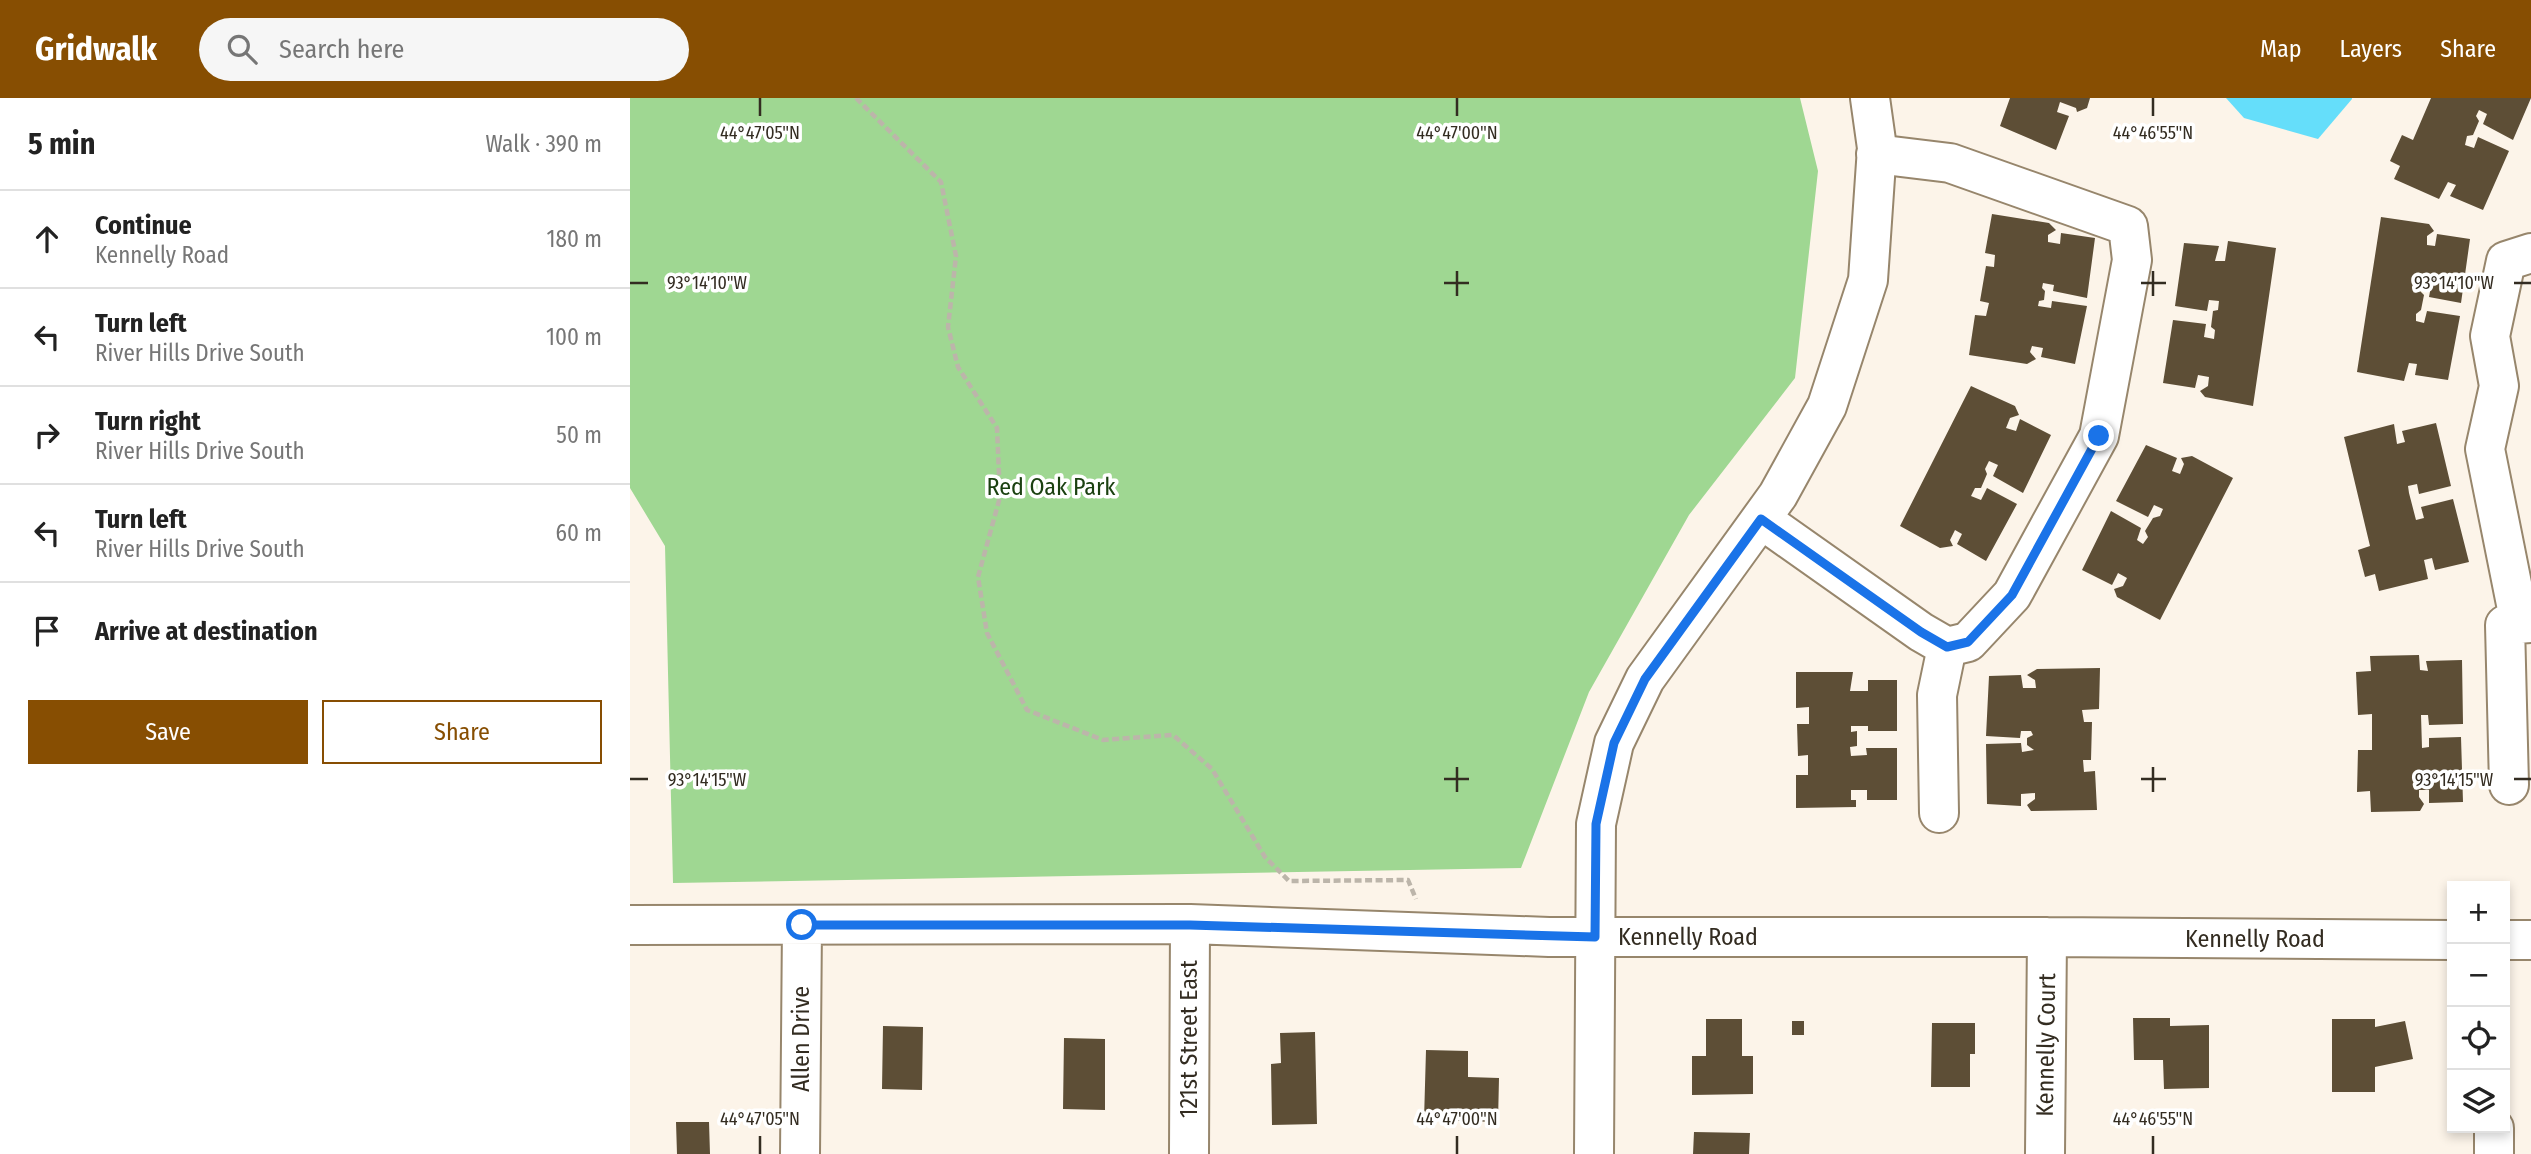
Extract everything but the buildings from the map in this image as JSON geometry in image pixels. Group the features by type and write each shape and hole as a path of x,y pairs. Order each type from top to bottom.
{"street":[{"path":"1594,1154 1596,824 1614,743 1645,679 1778,495 1828,406 1868,280 1876,153 1870,98"},
{"path":"1761,519 1921,632 1947,647 1968,642 2012,595 2099,436 2132,260 2128,226 1950,163 1876,153"},
{"path":"2509,785 2505,625 2526,623 2485,449 2499,386 2490,336 2506,261 2531,253"},
{"path":"1939,813 1937,695 1947,647"},
{"name":"Kennelly Road","path":"630,925 1190,925 1595,937 2447,940"},
{"name":"Allen Drive","path":"800,1154 802,925"},
{"name":"121st Street East","path":"1189,1154 1190,925"},
{"name":"Kennelly Court","path":"2045,1154 2047,937"},
{"path":"2510,940 2531,940"},
{"path":"2494,1133 2494,1154"}],"path":[{"path":"856,98 941,183 956,256 948,327 958,367 997,428 1000,497 978,577 987,633 1027,710 1103,740 1173,735 1212,769 1265,857 1289,881 1408,880 1420,908"}],"green space":[{"name":"Red Oak Park","path":"630,98 1800,98 1818,171 1795,378 1689,515 1589,692 1521,868 673,883 665,546 630,488"}],"water":[{"path":"2226,98 2352,99 2318,139 2244,118"}],"route":[{"path":"802,925 1190,925 1595,937 1596,824 1614,743 1645,679 1761,519 1921,632 1947,647 1968,642 2012,595 2099,436"}]}
